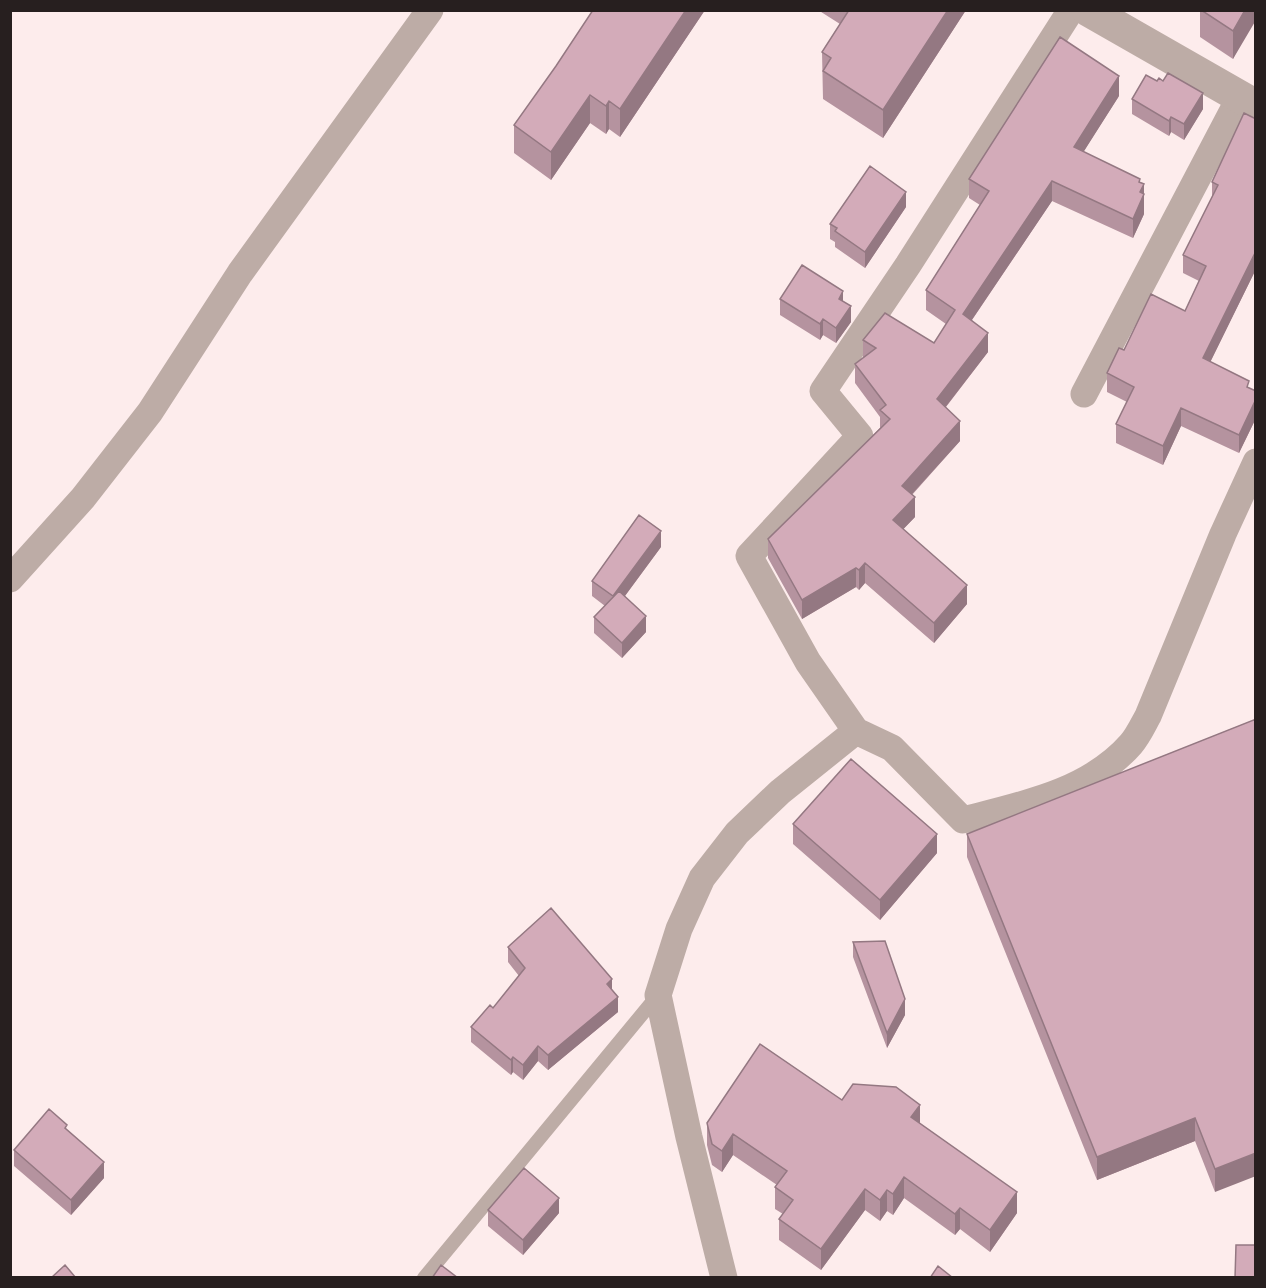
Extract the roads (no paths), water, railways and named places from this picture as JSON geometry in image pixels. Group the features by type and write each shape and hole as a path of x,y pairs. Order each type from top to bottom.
{"street":[{"path":"10,579 83,498 150,412 240,273 430,10"},
{"path":"1071,10 908,265 823,391 860,436 749,556 808,662 856,731 892,748 963,820 1061,792 1107,766 1132,743 1148,716 1223,534 1256,462"},
{"path":"1084,394 1248,102 1088,10"},
{"path":"724,1278 689,1137 658,995 679,929 702,878 737,833 780,792 856,731"}],"lane":[{"path":"423,1278 658,995"}]}
